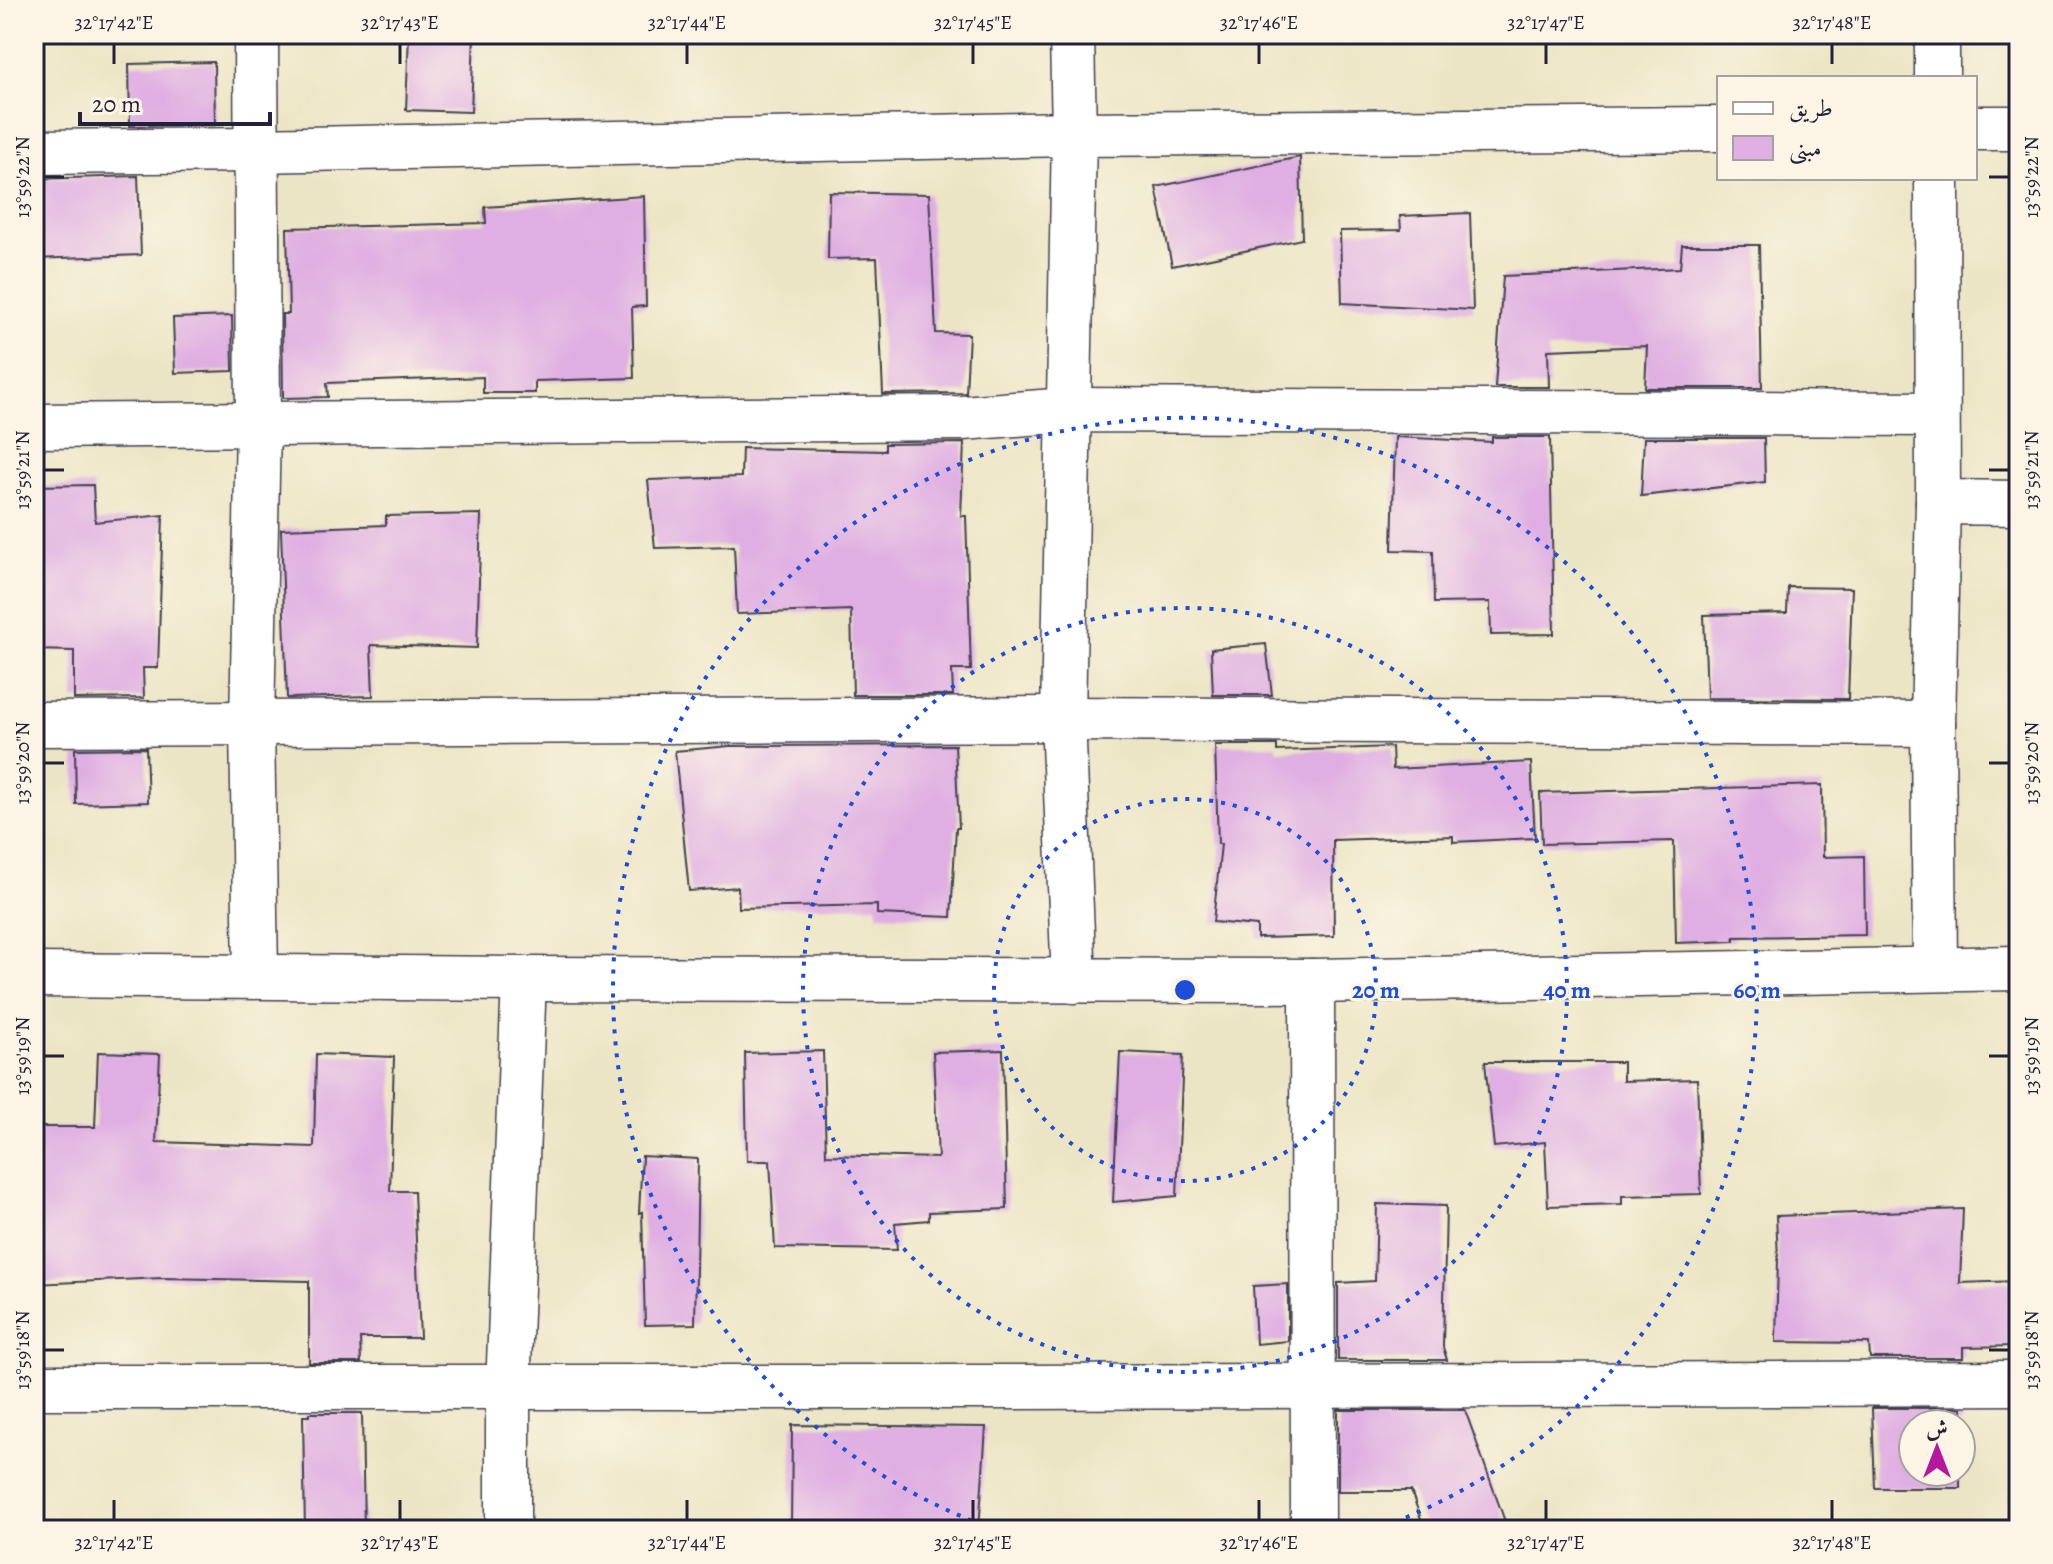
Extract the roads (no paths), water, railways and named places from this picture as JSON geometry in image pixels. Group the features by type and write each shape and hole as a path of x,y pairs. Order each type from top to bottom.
{"street":[{"path":"256,34 258,425 252,724 256,975"},
{"path":"1072,34 1074,134 1063,719 1074,981"},
{"path":"1937,34 1937,76"},
{"path":"1977,128 2019,128"},
{"path":"34,152 1074,134 1717,129"},
{"path":"1935,968 1933,724 1938,502 1937,180"},
{"path":"34,426 962,418 1068,410 1937,414"},
{"path":"1938,502 2019,503"},
{"path":"34,724 1063,719 1933,724"},
{"path":"34,975 1312,981 2019,968"},
{"path":"508,1530 508,1390 524,979"},
{"path":"1312,981 1313,1530"},
{"path":"34,1387 508,1390 2019,1383"}]}
